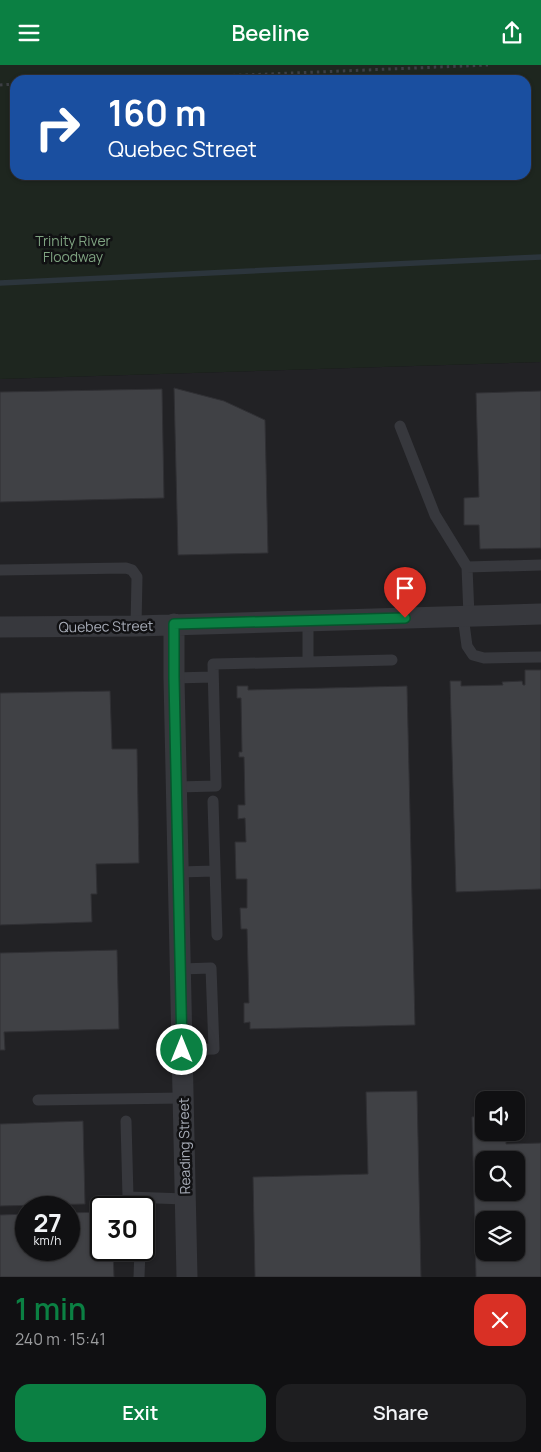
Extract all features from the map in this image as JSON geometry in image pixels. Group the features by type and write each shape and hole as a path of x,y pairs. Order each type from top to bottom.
{"street":[{"name":"Quebec Street","path":"0,627 136,626 541,614"},
{"name":"Reading Street","path":"174,624 187,1277"}],"lane":[{"path":"400,426 435,515 467,567 467,646 473,655 484,658 541,657"},
{"path":"467,567 541,565"},
{"path":"0,571 126,568 132,570 137,577 136,626"},
{"path":"308,621 308,662"},
{"path":"177,787 216,786 213,664 392,660"},
{"path":"174,678 213,677"},
{"path":"213,801 217,935"},
{"path":"179,872 214,871"},
{"path":"181,969 211,967 214,1049 182,1050"},
{"path":"38,1100 183,1098"},
{"path":"126,1121 128,1196"},
{"path":"155,1202 185,1199"},
{"path":"139,1277 140,1261"}],"path":[{"path":"244,75 488,65"}],"shaded area":[{"path":"541,362 541,1277 0,1277 0,379"}],"green space":[{"name":"Trinity River Floodway","path":"0,65 541,65 541,362 0,379"}],"building":[{"path":"174,388 224,401 265,420 268,553 178,555"},
{"path":"162,389 164,498 0,502 0,392"},
{"path":"541,391 541,548 480,549 479,525 464,525 464,498 479,497 476,393"},
{"path":"525,670 541,670 541,889 456,892 450,681 461,681 461,686 503,685 502,682 522,681 523,685 525,685"},
{"path":"237,686 248,686 248,690 407,686 415,1025 250,1029 250,1022 244,1023 244,1003 249,1003 247,929 241,929 240,908 247,908 247,879 236,879 235,842 246,842 245,818 238,819 238,805 245,805 244,757 239,757 239,752 242,752 241,698 237,698"},
{"path":"110,691 112,749 137,749 139,863 96,864 97,894 91,894 92,922 0,925 0,693"},
{"path":"117,950 119,1029 4,1032 5,1050 0,1050 0,953"},
{"path":"417,1091 421,1277 255,1277 253,1177 368,1174 366,1092"},
{"path":"472,1117 475,1117 475,1141 506,1141 506,1144 541,1143 541,1277 476,1277 476,1261 525,1261 525,1211 475,1211 475,1237"},
{"path":"83,1121 85,1204 80,1204 80,1196 15,1196 15,1206 0,1206 0,1124"},
{"path":"90,1212 90,1261 113,1261 114,1277 0,1277 0,1215 15,1214 15,1261 80,1261 80,1213"}],"waterway":[{"path":"0,283 541,257"}],"route":[{"path":"182,1050 174,624 405,618"}]}
